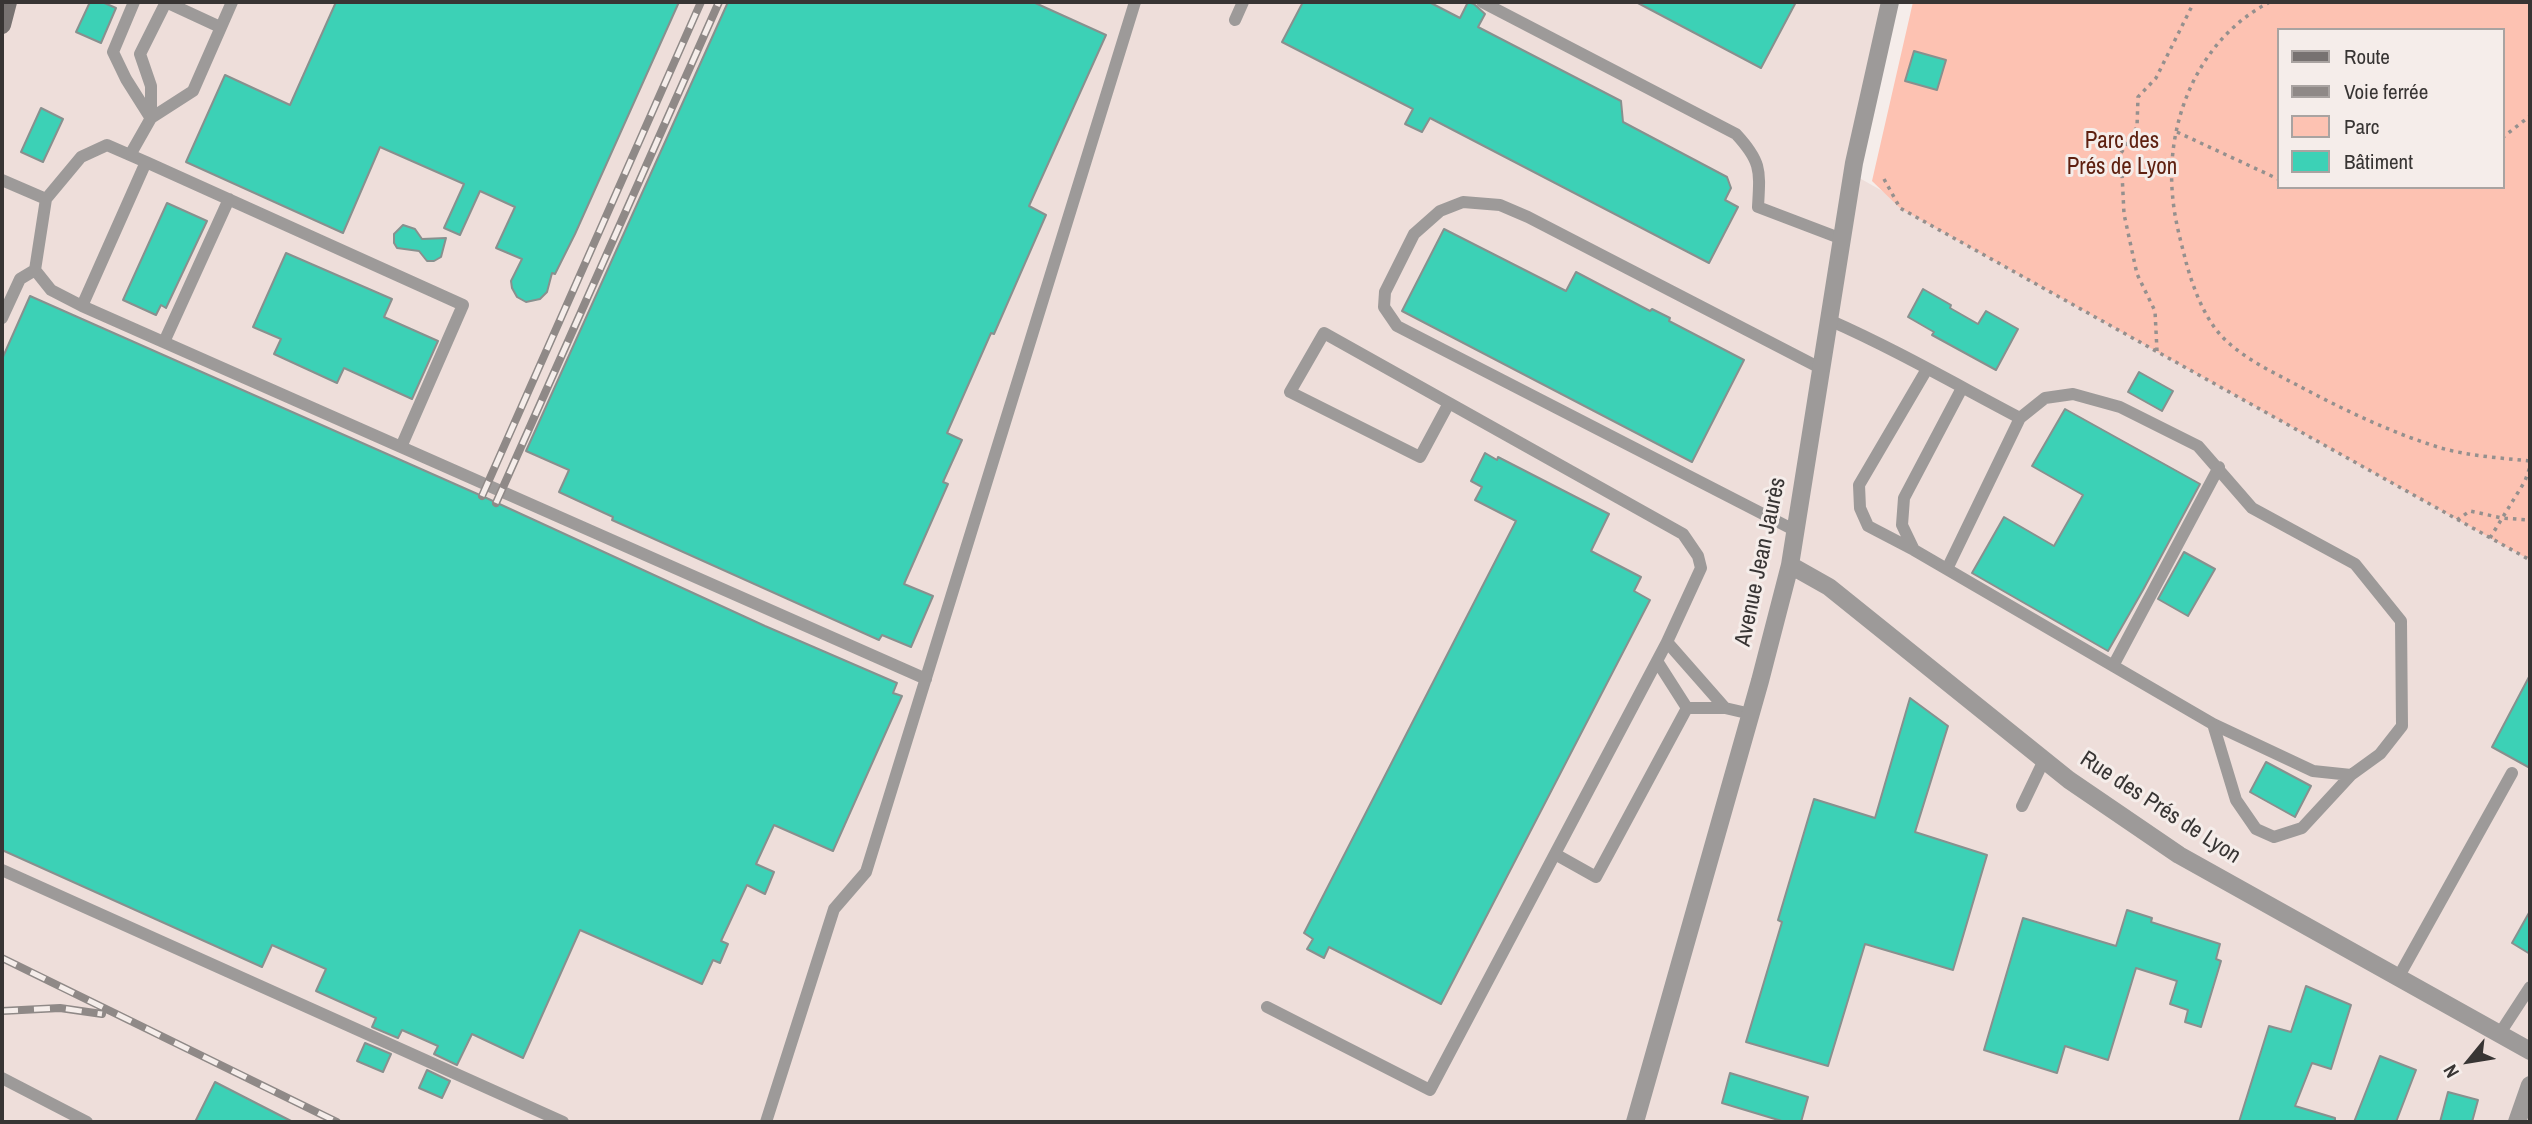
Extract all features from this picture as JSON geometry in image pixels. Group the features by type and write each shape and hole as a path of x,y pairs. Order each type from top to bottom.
{"main road":[{"path":"2,25 8,2"}],"street":[{"name":"Avenue Jean Jaurès","path":"1635,1122 1751,714 1790,565 1854,163 1890,2"},
{"name":"Rue des Prés de Lyon","path":"1790,565 1829,587 2044,760 2179,855 2530,1051"},
{"path":"2517,1122 2530,1086"}],"lane":[{"path":"134,2 113,52 126,79 151,118"},
{"path":"151,118 151,86 140,54 166,2 220,27"},
{"path":"130,155 151,118 192,91 232,2"},
{"path":"766,1122 834,909 866,872 1135,2"},
{"path":"1235,20 1243,2"},
{"path":"1482,2 1736,134 1753,152 1759,172 1758,207 1842,239"},
{"path":"401,447 463,305 107,145 81,157 46,199 35,270 51,290 82,306 164,342 401,447 926,679"},
{"path":"82,306 146,162"},
{"path":"2,180 46,199"},
{"path":"164,342 229,199"},
{"path":"1796,531 1396,326 1384,307 1385,292 1414,234 1440,211 1463,202 1500,205 1822,369"},
{"path":"2,318 20,279 35,270"},
{"path":"1829,320 1859,333 2020,418"},
{"path":"1267,1007 1430,1090 1667,642 1701,568 1698,556 1683,534 1324,333 1290,391 1420,457 1449,403"},
{"path":"1927,369 1858,485 1860,508 1868,526 2213,724 2313,771 2351,775"},
{"path":"1914,550 1902,524 1903,498 1962,388"},
{"path":"1947,569 2020,418 2045,398 2073,394 2120,407 2198,446 2252,508 2355,564 2401,621 2402,726 2381,754 2351,775 2302,828 2274,837 2256,830 2236,800 2213,724"},
{"path":"2112,666 2219,467"},
{"path":"1667,642 1725,708"},
{"path":"1657,661 1687,708"},
{"path":"1687,708 1725,708 1751,714"},
{"path":"1555,854 1596,877 1687,708"},
{"path":"2022,806 2044,760"},
{"path":"2399,976 2512,773"},
{"path":"2,870 563,1122"},
{"path":"2500,1033 2530,987"},
{"path":"2,1078 87,1122"}],"path":[{"path":"2157,352 2155,311 2137,274 2124,214 2121,153 2137,127 2138,97 2156,78 2194,2"},
{"path":"2270,2 2231,28 2211,50 2194,78 2181,112 2173,152 2172,198 2180,241 2190,279 2209,319 2229,344 2266,369 2384,427 2442,448 2530,461"},
{"path":"2504,136 2530,116"},
{"path":"2177,132 2276,178"},
{"path":"1884,179 1900,208 2530,560"},
{"path":"2490,538 2525,481 2530,467"},
{"path":"2457,520 2470,511 2502,518 2530,520"}],"shaded area":[{"path":"2,2 1887,2 1854,175 2530,555 2530,1122 2,1122"}],"green space":[{"name":"Parc des Prés de Lyon","path":"1913,2 2530,2 2530,560 1900,208 1872,181"}],"building":[{"path":"90,2 102,2 116,8 101,43 76,32"},
{"path":"336,2 679,2 575,234 555,274 552,273 547,292 540,299 526,302 517,297 511,281 522,259 496,248 515,207 480,191 460,235 444,228 464,184 380,147 343,233 186,162 225,75 290,105"},
{"path":"728,2 1033,2 1106,35 1029,206 1046,215 947,433 962,440 943,482 948,484 904,584 933,596 911,647 882,635 879,640 612,520 613,517 559,492 569,470 526,451"},
{"path":"1303,2 1429,2 1460,18 1468,2 1474,4 1485,14 1478,27 1621,101 1623,122 1727,177 1731,188 1725,200 1738,207 1709,263 1430,118 1422,132 1405,124 1413,109 1282,42"},
{"path":"1636,2 1796,2 1761,68"},
{"path":"1914,51 1946,60 1937,90 1905,81"},
{"path":"41,108 63,119 43,162 21,152"},
{"path":"167,203 207,221 166,308 161,305 156,315 123,300"},
{"path":"403,225 415,229 422,239 446,238 441,257 427,261 419,251 397,248 394,234"},
{"path":"1444,229 1566,291 1576,272 1650,311 1652,309 1670,318 1669,321 1744,360 1692,462 1402,311"},
{"path":"286,253 392,299 384,317 438,341 412,399 344,368 337,383 274,354 281,339 253,327"},
{"path":"1923,289 1978,324 1986,311 2018,329 1996,370 1932,335 1934,332 1908,317"},
{"path":"30,296 897,683 893,693 902,696 833,851 774,825 756,864 774,872 765,894 747,885 721,941 728,944 720,963 713,960 702,984 580,930 523,1058 472,1034 457,1065 434,1054 438,1046 402,1030 398,1038 372,1027 376,1018 316,991 326,969 272,945 262,967 2,850 2,359"},
{"path":"2139,372 2173,391 2162,411 2128,392"},
{"path":"2065,409 2200,484 2108,651 1972,573 2004,517 2054,546 2083,495 2032,466"},
{"path":"1485,453 1497,460 1498,457 1609,514 1591,551 1641,577 1634,591 1650,600 1441,1004 1329,947 1324,958 1307,949 1313,939 1304,933 1516,521 1475,500 1482,487 1471,481"},
{"path":"2184,552 2215,569 2188,616 2158,599"},
{"path":"2530,675 2530,768 2492,747"},
{"path":"1910,698 1948,726 1915,832 1987,855 1953,970 1865,944 1828,1066 1746,1042 1782,922 1778,920 1814,799 1875,818"},
{"path":"2266,762 2311,786 2295,817 2250,792"},
{"path":"2127,910 2152,918 2151,922 2220,944 2216,959 2221,961 2201,1027 2185,1022 2188,1010 2170,1004 2177,981 2136,968 2108,1060 2065,1046 2057,1073 1984,1050 2023,918 2116,946"},
{"path":"2530,911 2530,954 2512,943"},
{"path":"2306,986 2351,1005 2331,1069 2312,1063 2295,1106 2335,1118 2335,1122 2239,1122 2269,1026 2291,1032"},
{"path":"365,1043 391,1054 383,1072 357,1061"},
{"path":"2380,1056 2416,1070 2396,1122 2354,1122"},
{"path":"427,1070 450,1081 442,1098 419,1088"},
{"path":"1730,1073 1808,1097 1801,1122 1785,1122 1722,1103"},
{"path":"215,1082 293,1122 195,1122"},
{"path":"2448,1092 2478,1100 2472,1122 2440,1122"}],"railway":[{"path":"482,496 701,2"},
{"path":"496,503 719,2"},
{"path":"2,958 337,1122"},
{"path":"2,1011 60,1008 102,1014"}]}
